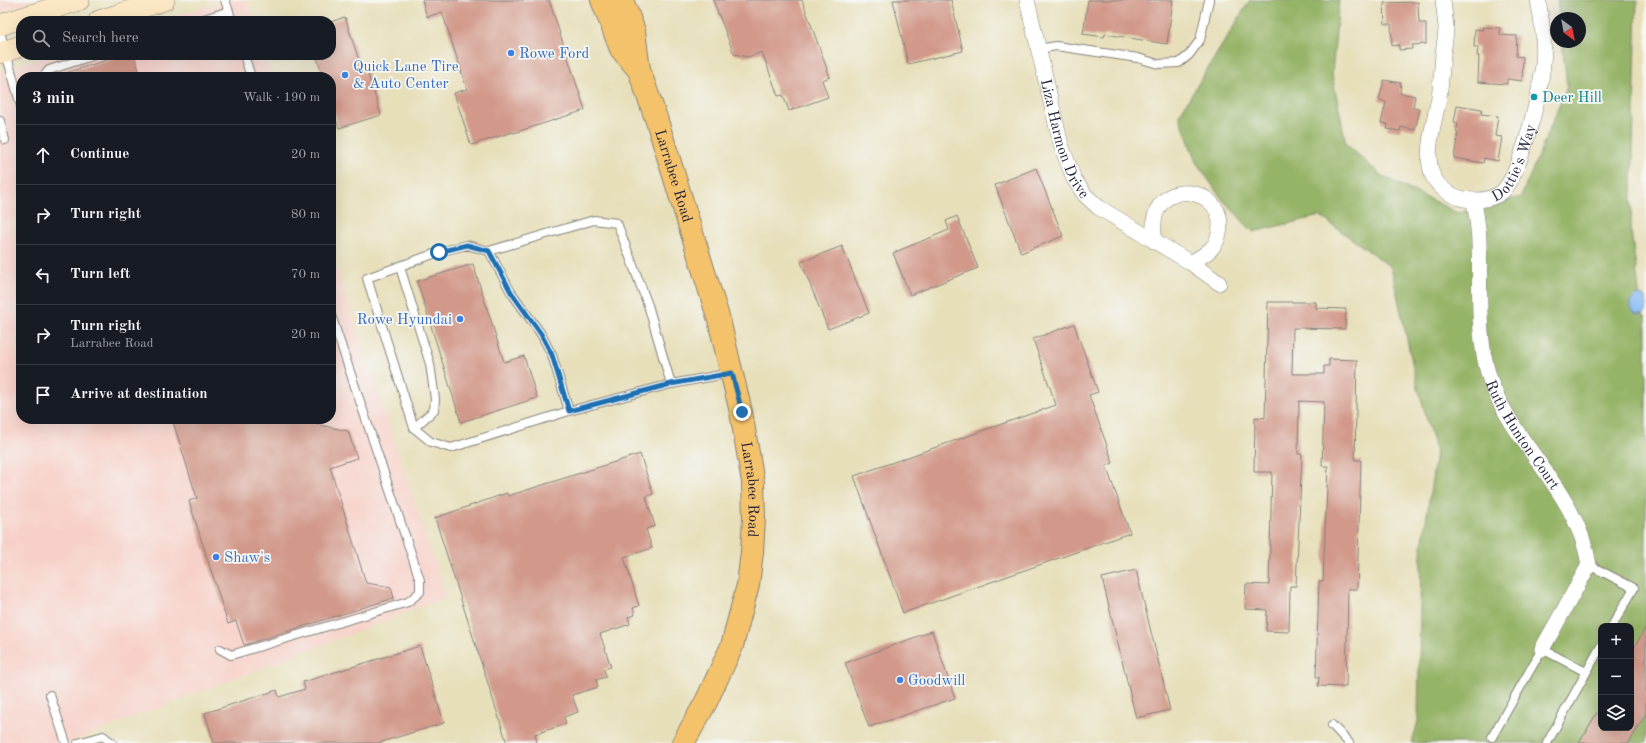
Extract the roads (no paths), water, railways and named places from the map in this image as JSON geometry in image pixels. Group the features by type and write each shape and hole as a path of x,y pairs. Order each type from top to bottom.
{"main road":[{"path":"28,16 78,0"},
{"path":"114,16 164,0"},
{"name":"Larrabee Road","path":"602,0 621,49 639,70"},
{"name":"Larrabee Road","path":"622,0 634,31 639,70 698,248 719,320 742,412 753,482 754,518 748,585 732,646 706,702 683,743"},
{"path":"0,25 16,20"}],"street":[{"name":"Liza Harmon Drive","path":"1027,0 1061,145 1074,179 1084,195 1098,207 1191,263 1219,283"},
{"name":"Dottie's Way","path":"1443,0 1446,29 1439,95 1430,142 1429,158 1432,176 1444,190 1459,198 1474,200 1488,199 1501,192 1510,182 1516,170 1534,110 1543,64 1544,47 1538,0"},
{"path":"1154,241 1153,226 1155,215 1160,206 1168,198 1178,193 1189,192 1200,194 1209,200 1216,208 1220,219 1219,235 1211,249 1191,263"},
{"name":"Ruth Hunton Court","path":"1474,200 1479,241 1484,353 1494,390 1516,430 1570,510 1582,533 1590,565"},
{"path":"1542,649 1590,565"}],"lane":[{"path":"226,0 230,16"},
{"path":"1039,49 1056,46 1138,58 1158,64 1179,63 1189,55 1200,40 1209,0"},
{"path":"214,16 229,11"},
{"path":"7,46 11,75 16,90"},
{"path":"48,72 80,60"},
{"path":"246,60 249,72"},
{"path":"0,121 6,140"},
{"path":"671,384 648,305 617,223 594,220 489,251 467,245 439,252 367,278 414,428 431,442 451,448 569,411 671,384 732,373"},
{"path":"489,251 511,292 541,334 552,355 569,411"},
{"path":"400,267 430,364 435,399 434,410 414,428"},
{"path":"220,649 231,655 408,602 420,592 420,580 336,330"},
{"path":"1590,565 1634,588 1614,623"},
{"path":"1492,737 1542,649 1586,672"},
{"path":"1547,743 1598,651"},
{"path":"50,695 66,743"},
{"path":"1332,725 1349,743"},
{"path":"78,743 103,736 112,743"}],"water":[{"path":"1637,295 1646,298 1646,312 1640,314 1635,313 1630,306 1630,302"}],"place":[{"name":"Rowe Ford","path":"511,53"},
{"name":"Quick Lane Tire & Auto Center","path":"345,75"},
{"name":"Deer Hill","path":"1534,97"},
{"name":"Rowe Hyundai","path":"460,319"},
{"name":"Shaw's","path":"216,557"},
{"name":"Goodwill","path":"900,680"}]}
